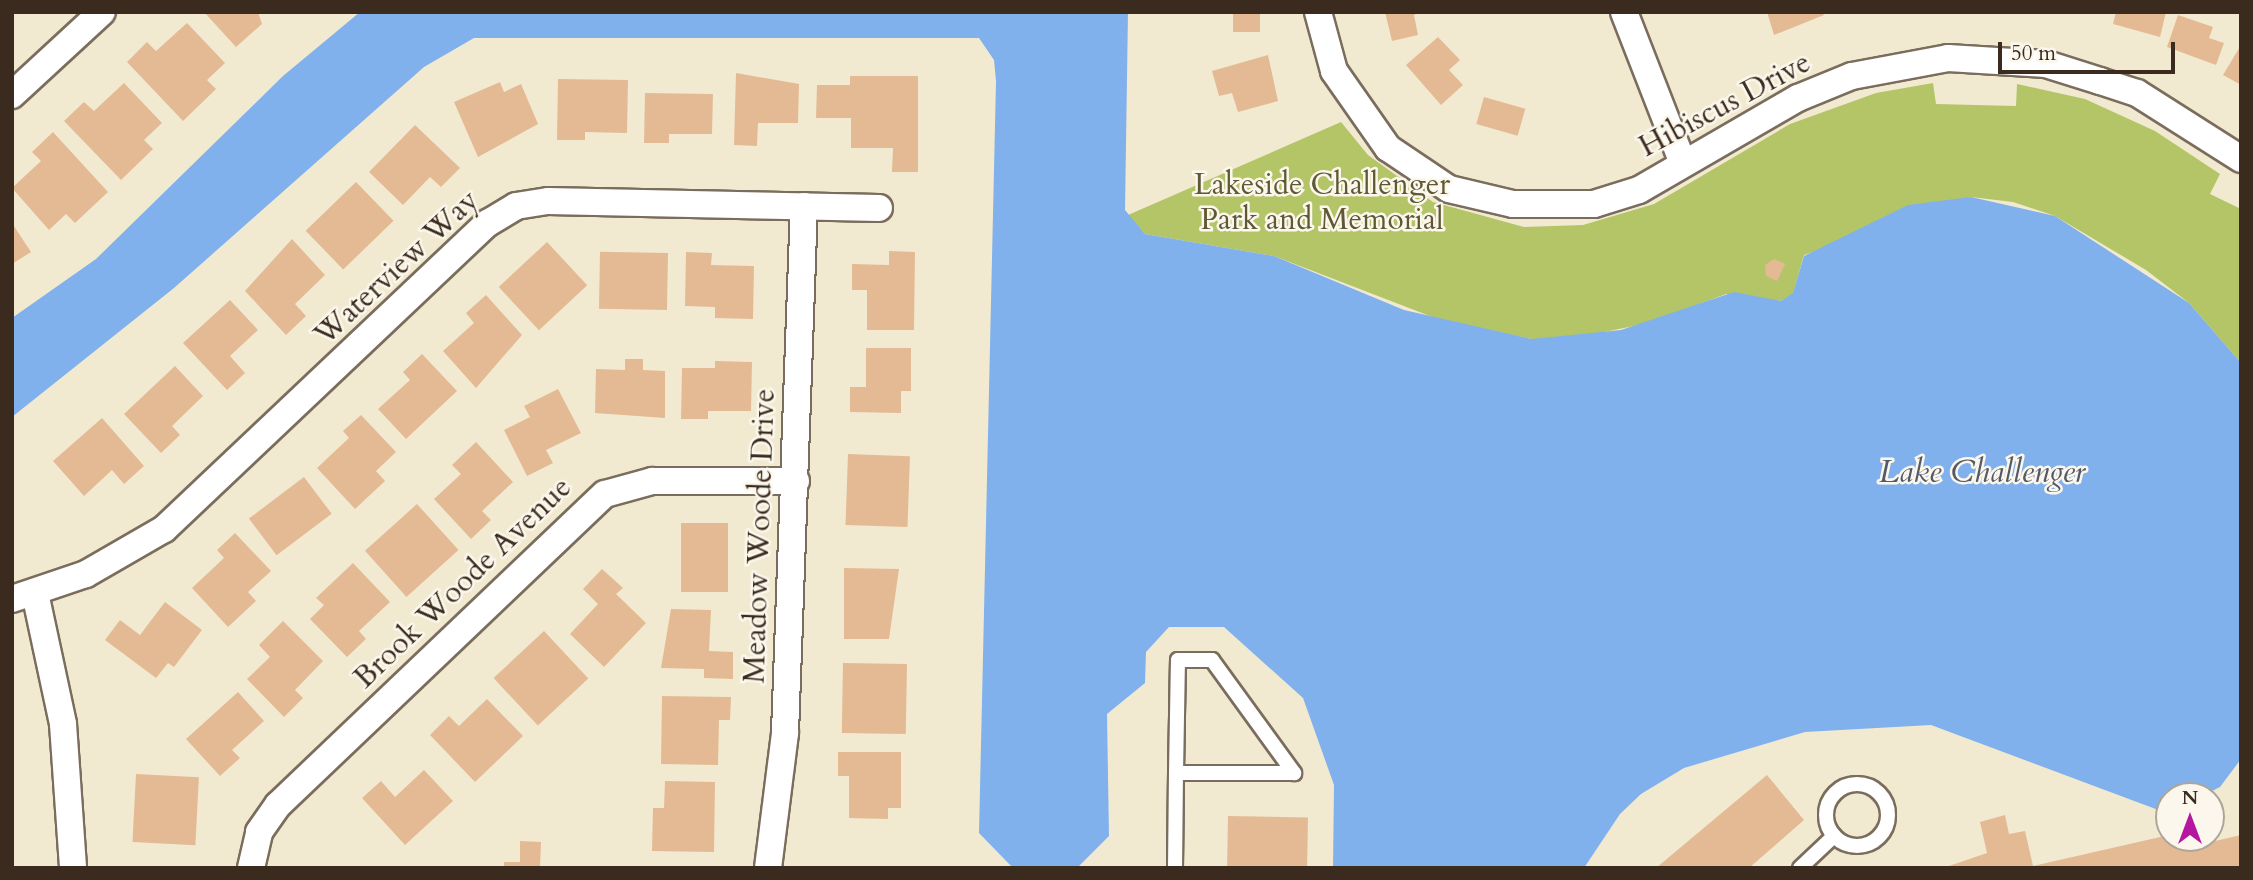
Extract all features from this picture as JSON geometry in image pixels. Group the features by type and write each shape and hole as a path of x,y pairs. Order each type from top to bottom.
{"street":[{"path":"12,95 102,12"},
{"name":"Hibiscus Drive","path":"1318,12 1334,71 1357,111 1388,148 1449,188 1513,204 1594,204 1639,190 1683,163 1820,89 1948,58 2046,64 2112,85 2241,159"},
{"path":"1624,12 1683,163"},
{"name":"Waterview Way","path":"24,596 86,574 164,529 501,213 548,201 879,208"},
{"name":"Meadow Woode Drive","path":"768,868 785,733 804,206"},
{"name":"Brook Woode Avenue","path":"251,868 259,832 278,805 605,494 652,481 796,481"},
{"path":"24,596 63,724 73,868"}],"lane":[{"path":"1175,868 1176,773 1178,660 1212,660 1294,773 1176,773"},
{"path":"1862,784 1880,794 1888,814 1882,834 1863,846 1834,836 1826,816 1832,796 1862,784"},
{"path":"1800,868 1834,836"}],"green space":[{"name":"Lakeside Challenger Park and Memorial","path":"1933,83 1936,104 2016,106 2017,84 2085,99 2155,131 2220,174 2210,194 2241,209 2241,363 2189,303 2146,270 2055,216 2013,202 1971,197 1804,255 1793,294 1781,301 1726,294 1649,323 1569,339 1532,339 1448,323 1274,256 1145,234 1128,215 1341,122 1368,155 1433,202 1524,227 1583,225 1654,204 1790,124 1876,93"}],"water":[{"name":"Lake Challenger","path":"360,12 1128,12 1125,210 1145,234 1274,256 1404,310 1532,339 1621,330 1734,292 1781,301 1793,293 1804,256 1908,205 1971,197 2055,216 2189,303 2241,363 2241,759 2224,782 2155,782 2155,809 1931,725 1805,732 1684,768 1641,794 1620,814 1584,868 1333,868 1334,785 1303,698 1224,627 1169,627 1146,652 1145,683 1107,714 1109,836 1077,868 1013,868 979,833 996,81 994,60 979,38 474,38 424,67 174,288 12,417 12,318 96,259 283,76"}],"building":[{"path":"204,12 258,12 262,24 236,47"},
{"path":"1233,12 1260,12 1260,32 1233,32"},
{"path":"1385,12 1419,12 1414,15 1418,35 1392,41"},
{"path":"1767,12 1823,12 1824,15 1774,35"},
{"path":"2116,12 2166,12 2160,37 2113,24"},
{"path":"2178,15 2213,27 2209,38 2224,43 2216,65 2167,47"},
{"path":"187,23 225,63 207,80 216,89 183,121 127,62 147,42 156,51"},
{"path":"1438,37 1460,60 1449,70 1463,85 1441,105 1406,65"},
{"path":"2241,45 2241,85 2223,75"},
{"path":"1268,55 1278,101 1238,112 1232,93 1219,96 1212,71"},
{"path":"736,73 799,84 798,123 758,123 757,146 734,145"},
{"path":"850,76 918,76 918,172 892,172 893,148 851,148 851,118 816,118 817,85 850,85"},
{"path":"558,79 628,80 627,133 585,132 585,140 557,140"},
{"path":"500,82 504,92 521,84 538,124 478,157 454,102"},
{"path":"124,83 162,123 144,140 153,149 121,180 64,121 84,102 94,111"},
{"path":"645,93 713,94 712,134 669,134 669,143 644,143"},
{"path":"1484,97 1525,109 1518,136 1476,124"},
{"path":"415,125 460,168 441,187 430,177 403,205 369,172"},
{"path":"53,132 108,192 75,223 66,214 49,230 12,188 41,161 32,152"},
{"path":"356,182 394,221 343,269 306,231"},
{"path":"12,223 31,252 12,264"},
{"path":"292,239 325,275 295,304 306,316 286,335 245,291"},
{"path":"547,242 587,285 539,330 499,287"},
{"path":"889,251 915,252 914,330 867,330 867,290 852,290 852,264 889,265"},
{"path":"600,252 668,253 667,310 599,309"},
{"path":"686,252 712,253 711,265 754,266 753,319 715,318 715,307 685,306"},
{"path":"1774,259 1785,264 1777,281 1766,276 1765,265"},
{"path":"486,295 522,335 476,388 443,351 474,323 466,313"},
{"path":"230,300 258,330 230,356 245,373 227,390 183,343"},
{"path":"866,348 911,348 911,391 901,391 901,413 850,412 850,387 866,387"},
{"path":"422,354 457,391 406,439 378,409 410,380 403,372"},
{"path":"625,359 643,359 643,370 665,371 665,418 595,413 596,369 625,370"},
{"path":"715,361 752,362 751,411 708,411 708,419 681,419 682,368 715,368"},
{"path":"175,366 203,396 172,426 180,435 161,453 124,414"},
{"path":"558,389 581,433 546,450 553,463 527,476 504,430 530,417 524,406"},
{"path":"361,415 396,452 376,471 385,481 355,509 317,468 349,438 343,431"},
{"path":"102,418 144,466 124,484 112,470 84,496 53,461"},
{"path":"476,442 513,482 482,511 491,520 471,539 434,499 461,474 452,465"},
{"path":"848,454 910,456 907,527 846,525"},
{"path":"304,477 332,514 277,555 249,519"},
{"path":"417,504 458,550 406,597 365,551"},
{"path":"681,523 728,523 728,592 681,592"},
{"path":"235,533 271,571 248,592 256,601 228,627 192,588 224,558 217,550"},
{"path":"353,563 390,602 359,631 366,639 347,657 310,619 324,605 316,598"},
{"path":"844,568 899,569 889,639 844,639"},
{"path":"602,569 623,588 616,594 646,623 604,667 570,634 598,604 583,589"},
{"path":"165,602 202,630 174,667 168,663 156,678 105,640 120,620 140,635"},
{"path":"671,609 711,610 709,651 733,652 733,679 704,678 704,669 661,668"},
{"path":"283,621 323,661 295,690 303,698 284,717 247,679 270,657 259,645"},
{"path":"544,631 588,679 538,726 494,678"},
{"path":"843,663 907,664 906,734 842,733"},
{"path":"238,692 264,721 232,750 240,758 220,776 186,739"},
{"path":"662,696 731,697 730,720 719,720 718,765 661,764"},
{"path":"487,699 523,736 475,782 430,735 449,716 459,726"},
{"path":"838,752 901,752 901,808 888,808 888,819 849,818 849,776 838,776"},
{"path":"424,770 453,801 405,845 362,798 381,781 395,797"},
{"path":"136,774 199,777 195,845 132,842"},
{"path":"1767,775 1804,820 1749,868 1656,868"},
{"path":"665,781 715,782 714,852 652,851 653,808 664,808"},
{"path":"2005,815 2009,834 2025,831 2033,866 2155,838 2155,852 2225,852 2225,839 2241,835 2241,868 1943,868 1987,853 1980,822"},
{"path":"1228,816 1308,817 1307,868 1227,868"},
{"path":"520,841 541,842 540,868 504,868 504,862 520,862"}]}
